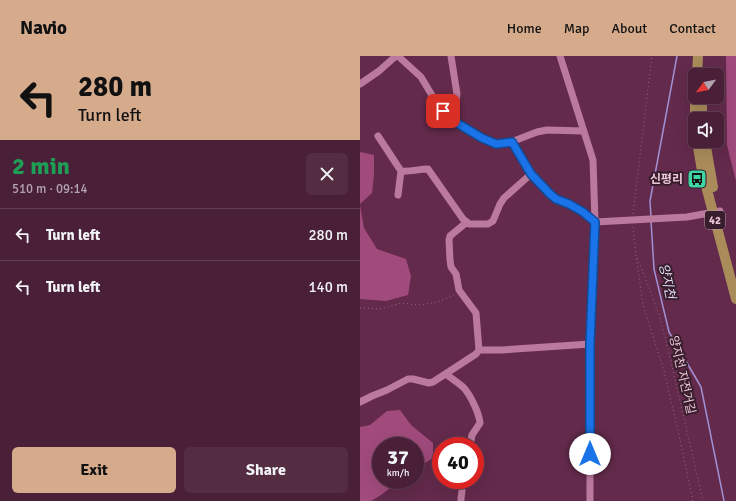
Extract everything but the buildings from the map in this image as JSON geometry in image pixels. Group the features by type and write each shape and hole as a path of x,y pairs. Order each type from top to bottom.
{"main road":[{"path":"697,68 698,56"},
{"path":"703,68 704,56"},
{"name":"42","path":"698,148 702,171 717,212 736,276"},
{"name":"42","path":"706,148 717,212 736,299"}],"street":[{"path":"360,84 397,56 421,77 433,97 452,120 482,138 496,144 512,142 537,132 548,130 583,131"},
{"path":"446,114 456,101 457,94 451,56"},
{"path":"560,56 592,160 595,222 590,344 590,501"},
{"path":"378,136 401,171 398,195"},
{"path":"512,142 531,174 550,194 556,199 583,212 595,222 687,217 717,212"},
{"path":"401,171 406,172 428,169 463,219 469,224 488,224 493,221 504,198 531,174"},
{"path":"360,402 408,379 429,383 433,382 476,354 479,350 476,313 460,292 456,274 451,267 450,236 467,222"},
{"path":"479,350 590,344"},
{"path":"446,374 464,388 480,416 480,423 472,437"},
{"path":"360,396 368,398"},
{"path":"461,501 462,489"}],"path":[{"path":"652,56 635,220 636,256 643,305 664,372 693,501"},
{"name":"양지천 자전거길","path":"636,256 660,318 703,501"},
{"path":"360,308 381,309 401,303 418,305 430,304 460,292"}],"shaded area":[{"path":"726,56 736,56 736,181 727,145"},
{"path":"360,152 374,155 374,175 372,193 360,204"},
{"path":"360,205 364,228 377,249 406,259 411,276 408,295 386,301 360,299"},
{"path":"400,410 411,425 432,442 432,459 424,464 424,437 372,437 372,489 389,489 371,501 360,501 360,427 370,425 387,411"}],"waterway":[{"name":"양지천","path":"651,217 650,201 677,56"},
{"name":"양지천","path":"651,221 654,269 669,332 701,387 724,501"}],"place":[{"name":"신평리","path":"697,179"}],"route":[{"path":"443,111 452,120 482,138 496,144 512,142 531,174 550,194 556,199 583,212 595,222 590,344 590,454"}]}
